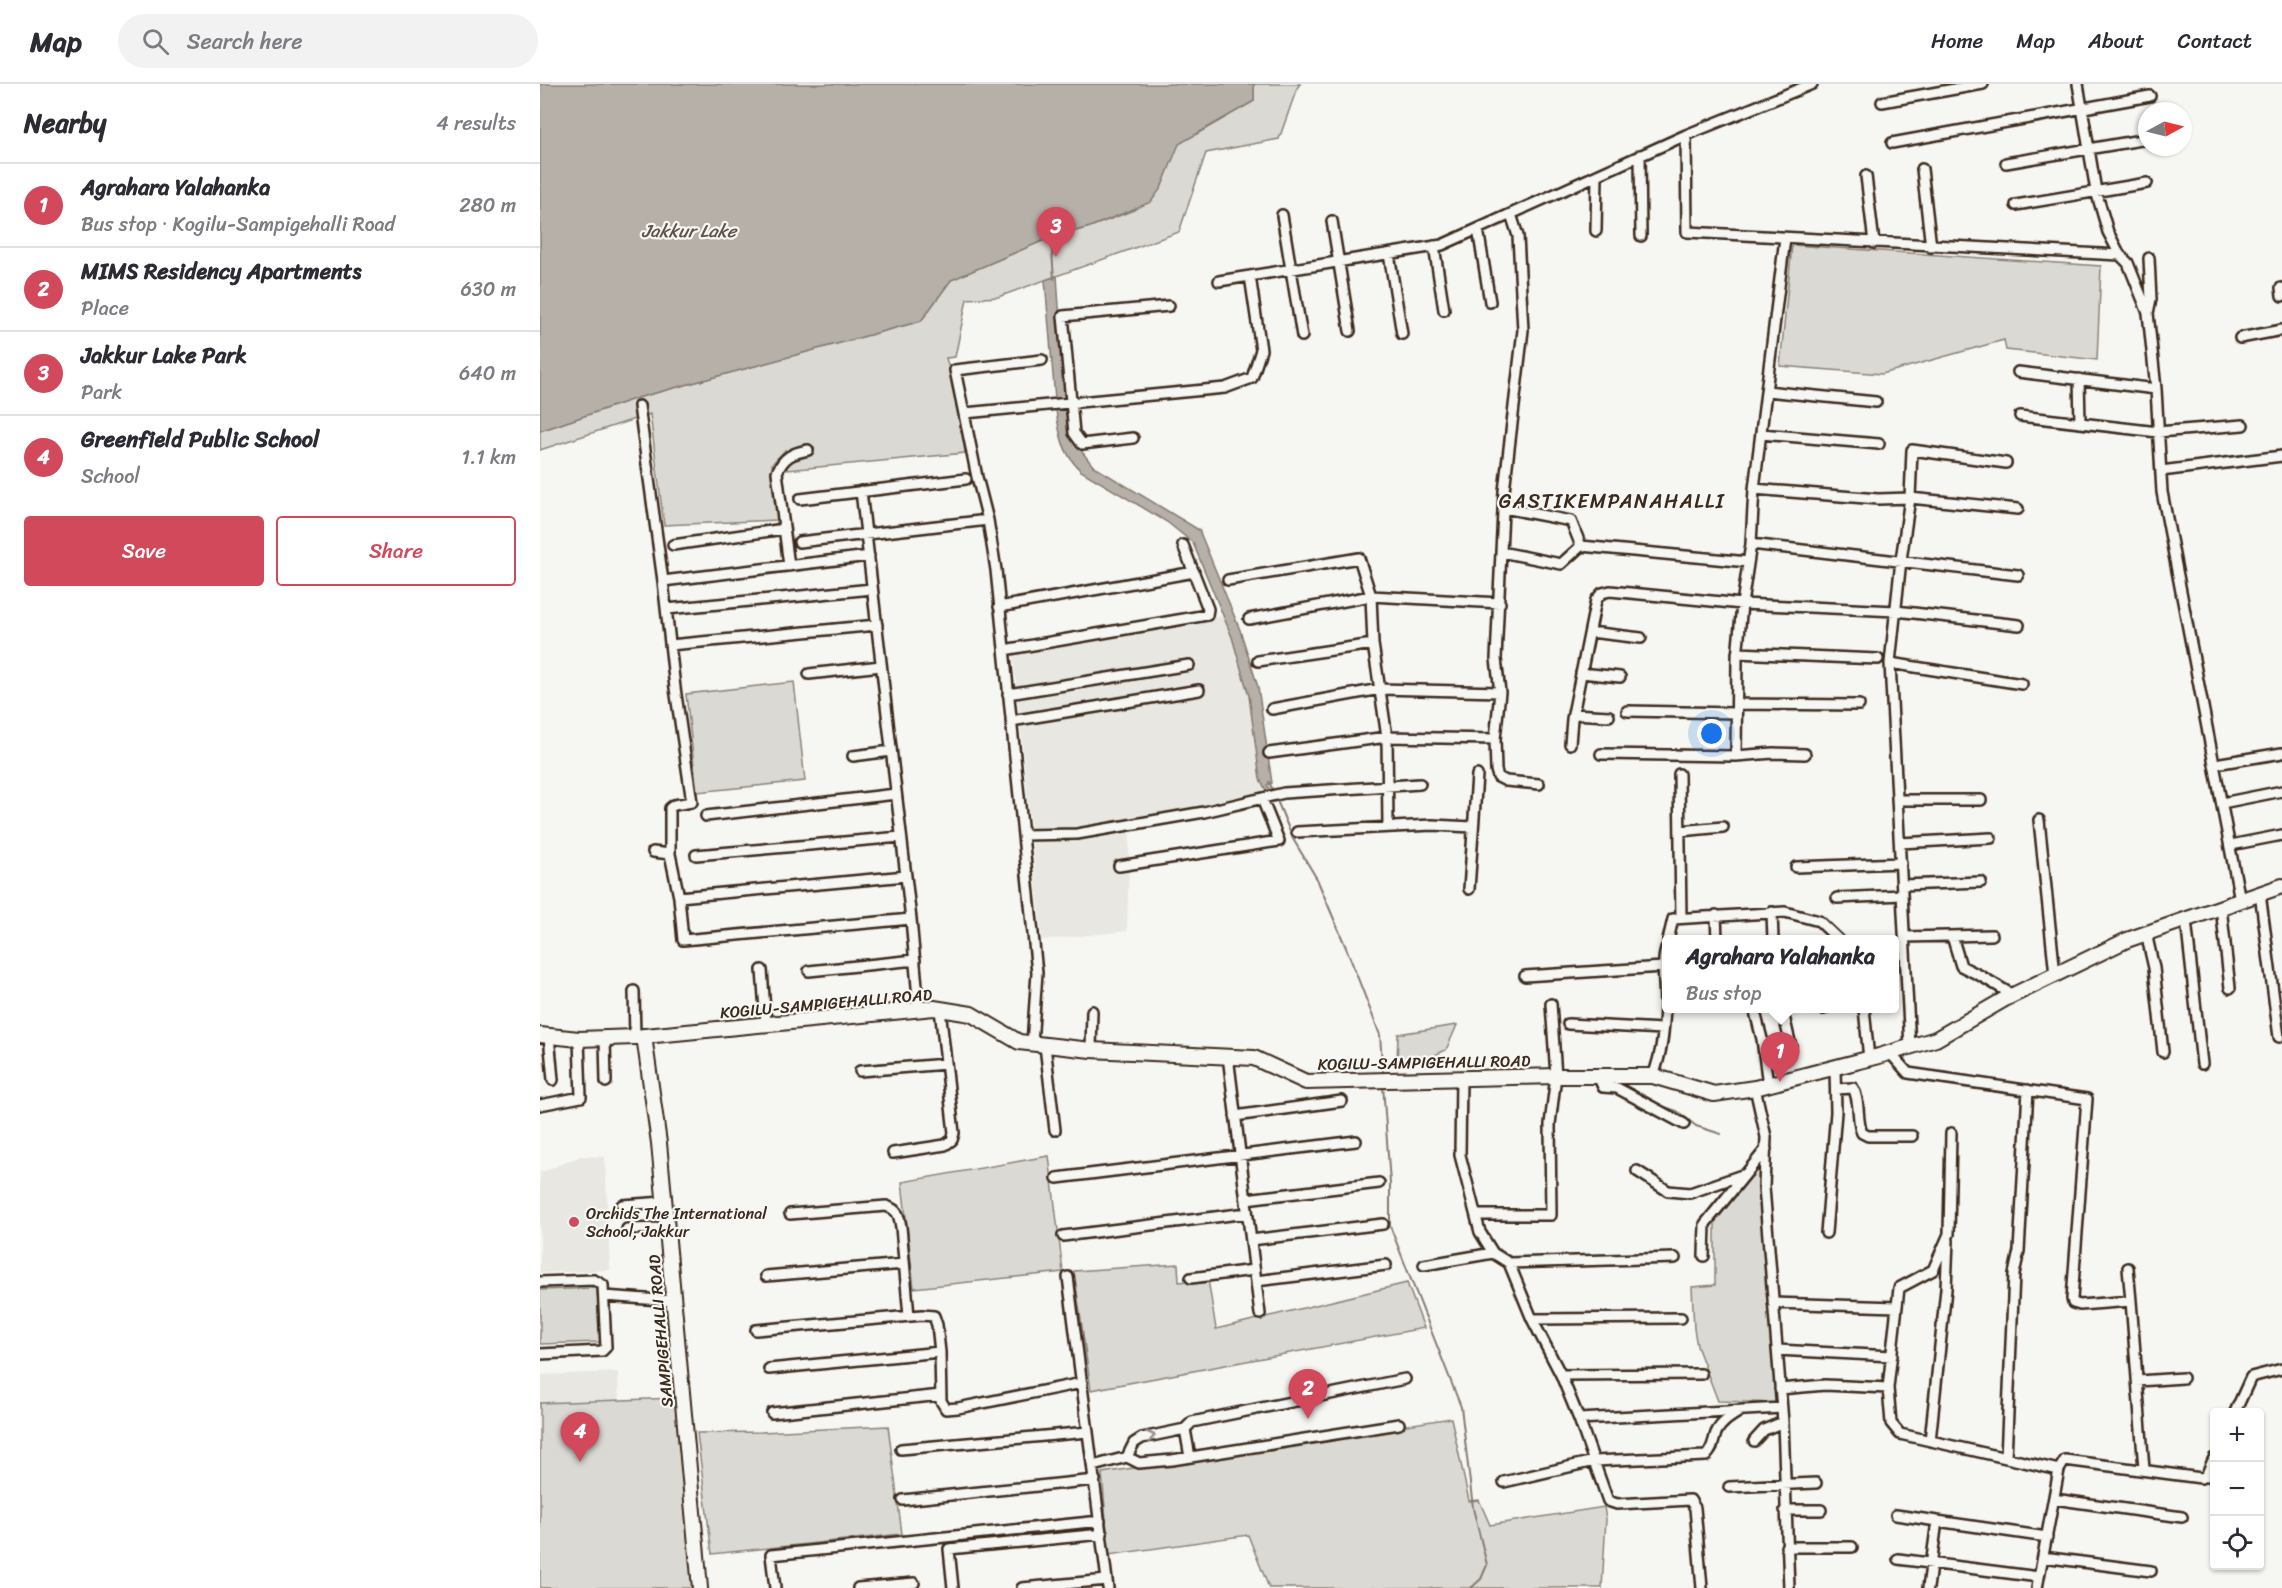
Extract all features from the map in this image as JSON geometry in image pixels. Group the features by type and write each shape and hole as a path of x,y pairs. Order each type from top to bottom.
{"street":[{"path":"1219,281 1442,245 1640,155 1812,84"},
{"path":"1882,102 1983,84"},
{"path":"2078,84 2096,191 2108,232 2133,273 2148,313 2156,389 2162,492 2240,900"},
{"path":"1892,143 2150,96"},
{"path":"1686,135 1687,232 1931,247 2120,255"},
{"path":"2006,163 2138,141"},
{"path":"1640,155 1641,236"},
{"path":"1922,169 1931,247"},
{"path":"1596,231 1597,175"},
{"path":"1866,176 1874,243"},
{"path":"2016,205 2147,183"},
{"path":"1510,214 1518,236 1522,330 1503,508 1496,659 1500,692 1495,739 1496,770 1498,777 1506,781 1539,784"},
{"path":"1282,215 1302,336"},
{"path":"1332,221 1350,331"},
{"path":"1478,229 1490,302"},
{"path":"1737,756 1737,653 1751,544 1754,489 1785,238"},
{"path":"1434,246 1444,310"},
{"path":"1389,254 1402,334"},
{"path":"2148,313 2151,299 2149,258"},
{"path":"965,413 1225,388 1252,378 1261,350 1250,276"},
{"path":"1133,438 1082,444 1074,433 1063,316 1168,306"},
{"path":"2240,338 2282,330"},
{"path":"1042,360 955,370 988,520 1004,650 1037,973 1038,1045 1055,1130"},
{"path":"2018,372 2156,389"},
{"path":"2079,380 2080,423"},
{"path":"1766,391 1876,402"},
{"path":"639,406 692,802 674,805 670,808 670,854 679,897 683,940 911,919"},
{"path":"2020,416 2158,432 2243,425"},
{"path":"1761,434 1879,444"},
{"path":"789,566 777,472 783,460 788,456 808,450"},
{"path":"1910,1047 1890,663 1910,498 1912,450 2006,463"},
{"path":"2161,471 2282,456"},
{"path":"800,499 966,479"},
{"path":"1754,489 1878,499 1910,498 2019,509"},
{"path":"861,492 911,919 919,1009"},
{"path":"1503,508 1571,521 1581,546"},
{"path":"799,542 988,520"},
{"path":"673,545 784,530"},
{"path":"1751,544 2018,575"},
{"path":"1004,650 1207,615 1208,609 1183,545"},
{"path":"1502,552 1561,564 1581,546 1748,562"},
{"path":"663,580 869,556"},
{"path":"1228,580 1359,558 1371,596 1372,644 1387,737 1388,827"},
{"path":"999,607 1194,573"},
{"path":"667,609 872,589"},
{"path":"1570,744 1573,714 1596,600 1602,593 1610,591 1742,604 1896,611 2019,625"},
{"path":"1250,619 1371,596 1500,603"},
{"path":"670,645 877,625"},
{"path":"1590,632 1641,638"},
{"path":"1258,661 1372,644"},
{"path":"1737,653 1878,659"},
{"path":"1890,663 2022,684"},
{"path":"1008,694 1189,665"},
{"path":"809,674 881,666"},
{"path":"1581,673 1620,677"},
{"path":"1272,709 1380,689 1500,692"},
{"path":"1011,721 1199,690"},
{"path":"1627,711 1859,705"},
{"path":"1573,714 1610,716"},
{"path":"1269,753 1387,737 1495,739"},
{"path":"853,756 891,752"},
{"path":"1601,754 1737,756 1773,753 1805,754"},
{"path":"2215,764 2282,753"},
{"path":"1679,774 1681,918"},
{"path":"1469,889 1477,775"},
{"path":"1023,836 1077,834 1204,812 1284,793 1420,784"},
{"path":"2223,803 2282,791"},
{"path":"705,816 896,794"},
{"path":"1119,866 1279,841 1262,799"},
{"path":"1898,800 1981,800"},
{"path":"2039,820 2055,975"},
{"path":"1297,832 1432,825 1473,827"},
{"path":"1680,831 1723,827"},
{"path":"2231,845 2282,835"},
{"path":"696,855 901,837"},
{"path":"1900,843 1991,838"},
{"path":"652,852 670,854"},
{"path":"1796,867 1901,863"},
{"path":"679,897 906,876"},
{"path":"1837,898 1981,882"},
{"name":"KOGILU-SAMPIGEHALLI ROAD","path":"545,1036 579,1039 639,1037 919,1009 940,1009 971,1014 1019,1042 1092,1050 1254,1058 1306,1082 1461,1077 1653,1076 1713,1094 1762,1086 1835,1068 1936,1039 2013,995 2127,940 2282,886"},
{"path":"2260,893 2279,1036"},
{"path":"2221,907 2230,988"},
{"path":"1669,935 1673,919 1772,912 1785,912 1819,921 1835,935"},
{"path":"1772,912 1773,935"},
{"path":"1716,915 1717,935"},
{"path":"2186,920 2202,1064"},
{"path":"2146,933 2154,968 2163,1052"},
{"path":"1905,937 1992,935"},
{"path":"1952,936 1961,966 1981,975 2013,995"},
{"path":"809,971 915,960"},
{"path":"1525,976 1662,967"},
{"path":"762,970 766,1024"},
{"path":"634,991 639,1037"},
{"path":"1476,1215 1551,1215 1550,1124 1556,1076 1551,1004"},
{"path":"893,1154 945,1145 952,1140 954,1132 940,1009"},
{"path":"1092,1011 1092,1050"},
{"path":"1653,1076 1661,1055 1664,1013"},
{"path":"1755,1013 1762,1039 1762,1086 1766,1137 1764,1187 1783,1422 1789,1588"},
{"path":"1783,1013 1791,1046"},
{"path":"1864,1013 1869,1059"},
{"path":"1568,1024 1663,1029"},
{"path":"545,1036 553,1080"},
{"name":"SAMPIGEHALLI ROAD","path":"639,1037 667,1228 700,1588"},
{"path":"540,1105 581,1097 579,1039"},
{"path":"605,1039 606,1082"},
{"path":"1890,1053 1908,1073 2087,1099 2072,1299 2073,1303 2080,1305 2132,1301"},
{"path":"1228,1056 1260,1314"},
{"path":"860,1071 946,1064"},
{"path":"1826,1233 1836,1112 1835,1068"},
{"path":"1598,1076 1603,1087 1617,1089 1684,1124"},
{"path":"1461,1077 1460,1155 1480,1232 1493,1253 1509,1263 1675,1258"},
{"path":"1836,1089 1853,1089 1857,1095 1862,1133 1868,1136 1912,1136"},
{"path":"2006,1458 2014,1274 2019,1251 2028,1090"},
{"path":"1235,1116 1342,1101"},
{"path":"1930,1441 1946,1289 1951,1133"},
{"path":"1057,1178 1356,1141"},
{"path":"1704,1256 1705,1224 1766,1149"},
{"path":"1637,1172 1668,1191 1690,1193 1745,1174"},
{"path":"1246,1199 1380,1182"},
{"path":"622,1205 664,1202"},
{"path":"790,1214 886,1206 894,1209 898,1214 901,1227 909,1316"},
{"path":"1064,1236 1247,1213"},
{"path":"1251,1240 1383,1224"},
{"path":"627,1229 667,1228"},
{"path":"1949,1234 1934,1270 1899,1288 1888,1388 1891,1423 1900,1434 2059,1470"},
{"path":"1424,1264 1493,1253"},
{"path":"1509,1263 1532,1318 1561,1375 1608,1501 1617,1504 1690,1500 1695,1508 1702,1588"},
{"path":"766,1276 904,1264"},
{"path":"1256,1281 1386,1265"},
{"path":"2128,1268 2144,1469"},
{"path":"1191,1278 1254,1270"},
{"path":"1022,1588 1107,1584 1068,1277"},
{"path":"540,1282 594,1280 603,1285 606,1347 602,1351 540,1354"},
{"path":"604,1296 674,1301"},
{"path":"1773,1303 1897,1307"},
{"path":"756,1330 909,1316 934,1316 940,1352 941,1401 946,1409 1082,1383"},
{"path":"1532,1318 1681,1318"},
{"path":"1777,1350 1892,1356"},
{"path":"769,1369 940,1352"},
{"path":"2237,1408 2251,1377 2282,1370"},
{"path":"1561,1375 1701,1374"},
{"path":"2138,1381 2183,1378"},
{"path":"1127,1457 1134,1443 1142,1438 1185,1429 1192,1422 1406,1379"},
{"path":"1780,1389 1825,1385 1888,1388"},
{"path":"772,1413 941,1395"},
{"path":"1579,1419 1782,1408"},
{"path":"1504,1482 1594,1461 1706,1456 1712,1449 1722,1424 1742,1410"},
{"path":"1754,1442 1764,1430 1783,1422"},
{"path":"1093,1466 1127,1457 1139,1463 1190,1457 1399,1424"},
{"path":"1185,1429 1190,1457"},
{"path":"902,1449 1088,1432"},
{"path":"2037,1588 2059,1470 2065,1460 2204,1477 2212,1462"},
{"path":"903,1500 1095,1480"},
{"path":"1729,1487 1816,1483"},
{"path":"2054,1499 2181,1517"},
{"path":"1785,1510 1821,1510"},
{"path":"1896,1515 2047,1537"},
{"path":"775,1588 771,1555 1100,1521"},
{"path":"1928,1588 1937,1521"},
{"path":"952,1588 949,1549 1102,1534"},
{"path":"1786,1548 1852,1547"},
{"path":"2043,1557 2151,1571"},
{"path":"1898,1559 2039,1577"},
{"path":"858,1588 914,1583"}],"shaded area":[{"path":"1254,84 1300,84 1279,139 1206,153 1179,232 998,297 967,299 955,357 946,358 960,409 965,453 787,470 785,450 772,464 778,520 664,525 650,414 540,450 540,431 637,398 921,321 951,280 1047,239 1090,227 1134,210 1161,188 1178,144 1254,101"},
{"path":"1792,245 2101,266 2097,360 2006,350 2004,340 1882,374 1780,366"},
{"path":"1223,616 1232,637 1249,696 1260,779 1268,794 1130,818 1127,931 1042,940 1013,654"},
{"path":"794,682 805,781 697,792 686,694"},
{"path":"1457,1025 1446,1050 1420,1062 1397,1065 1398,1034"},
{"name":"Orchids The International School, Jakkur","path":"581,1156 605,1157 610,1270 540,1273 540,1173"},
{"path":"1049,1156 1063,1272 914,1288 902,1182"},
{"path":"1761,1164 1777,1403 1718,1401 1697,1346 1692,1287 1715,1285 1715,1222"},
{"path":"1178,1264 1179,1282 1208,1279 1216,1329 1407,1283 1424,1328 1091,1390 1074,1271"},
{"path":"597,1288 600,1342 540,1344 540,1290"},
{"path":"618,1372 622,1525 540,1529 540,1375"},
{"path":"676,1398 693,1588 540,1588 540,1403"},
{"path":"1451,1418 1469,1501 1479,1500 1490,1525 1604,1507 1606,1519 1602,1588 1269,1588 1248,1535 1109,1555 1102,1473"},
{"path":"888,1426 902,1534 712,1554 697,1433"}],"water":[{"name":"Jakkur Lake","path":"540,84 1254,84 1254,101 1179,144 1161,188 1151,202 1090,227 1047,239 951,280 921,321 637,398 540,431"},
{"path":"1057,276 1065,398 1055,399 1045,280"},
{"path":"1067,409 1070,436 1093,466 1199,530 1240,630 1258,687 1272,783 1267,785 1271,792 1268,794 1260,779 1249,696 1232,637 1193,543 1167,522 1081,471 1066,451 1059,427 1056,410"}],"waterway":[{"path":"1051,237 1054,279"},
{"path":"1269,782 1274,793"},
{"path":"1276,798 1293,839 1317,879 1380,1035 1383,1076"},
{"path":"1619,1081 1628,1089"},
{"path":"1383,1085 1390,1183 1390,1226 1461,1407 1473,1508 1487,1565 1481,1579 1471,1588"},
{"path":"1656,1104 1677,1111 1696,1126 1721,1134"}],"place":[{"name":"Jakkur Lake Park","path":"1056,257"},
{"name":"Agrahara Yalahanka","path":"1780,1082"},
{"name":"Orchids The International School, Jakkur","path":"574,1222"},
{"name":"MIMS Residency Apartments","path":"1308,1419"},
{"name":"Greenfield Public School","path":"580,1462"}],"district":[{"name":"GASTIKEMPANAHALLI","path":"1612,501"}]}
